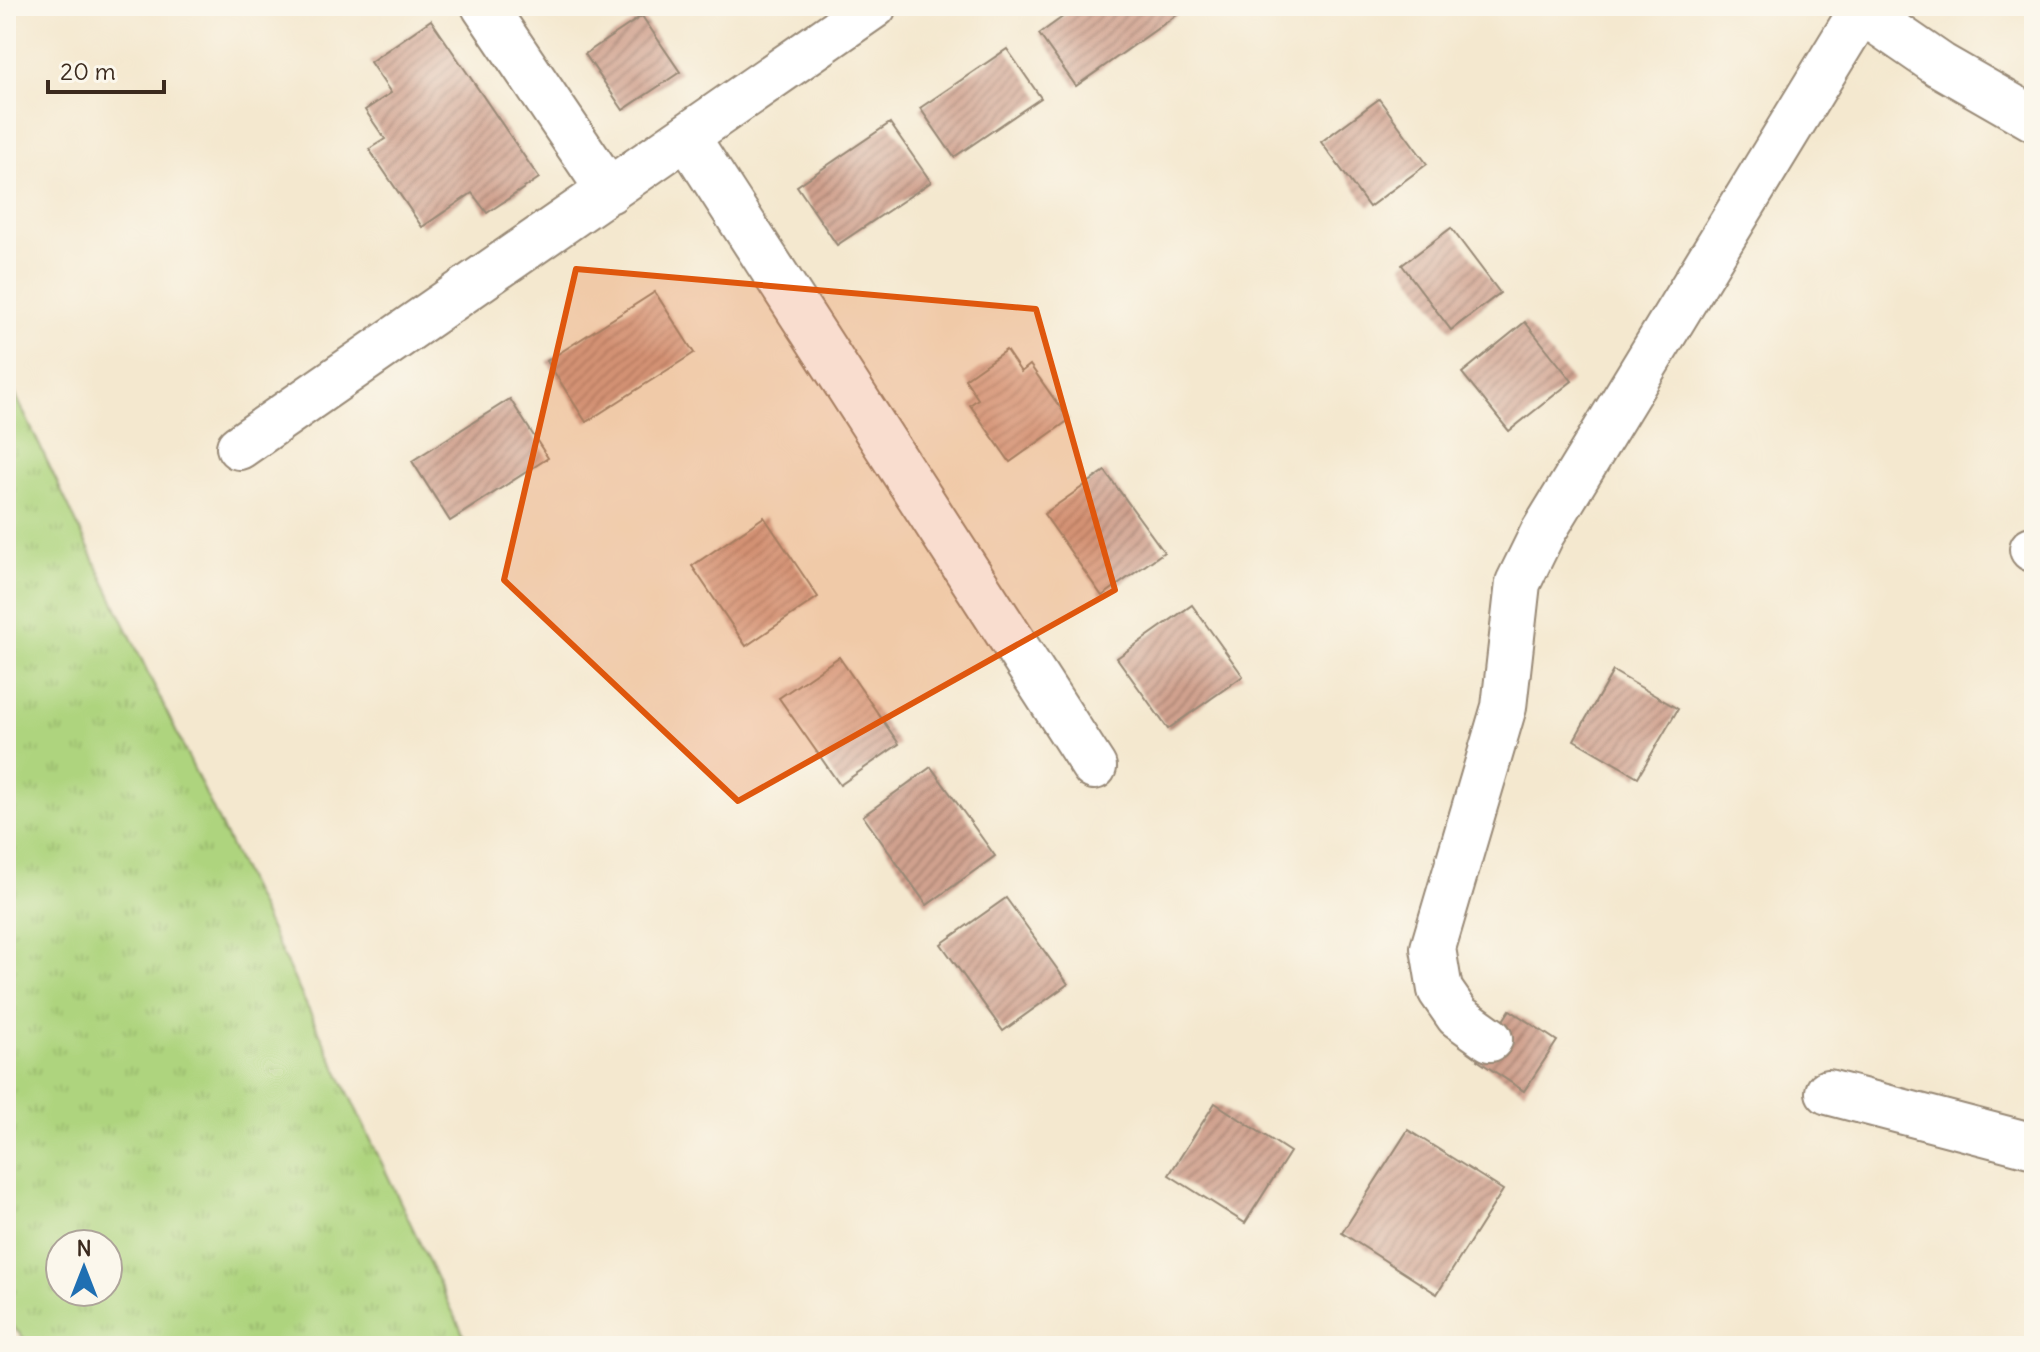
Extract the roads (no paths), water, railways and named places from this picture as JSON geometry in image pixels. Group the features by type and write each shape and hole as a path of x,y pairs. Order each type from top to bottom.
{"street":[{"path":"484,6 609,191"},
{"path":"239,447 874,6"},
{"path":"1490,1039 1458,1016 1440,990 1433,948 1504,707 1518,583 1542,534 1857,8 1940,65 2034,119"},
{"path":"687,137 1094,767"},
{"path":"1828,1092 2034,1146"}]}
